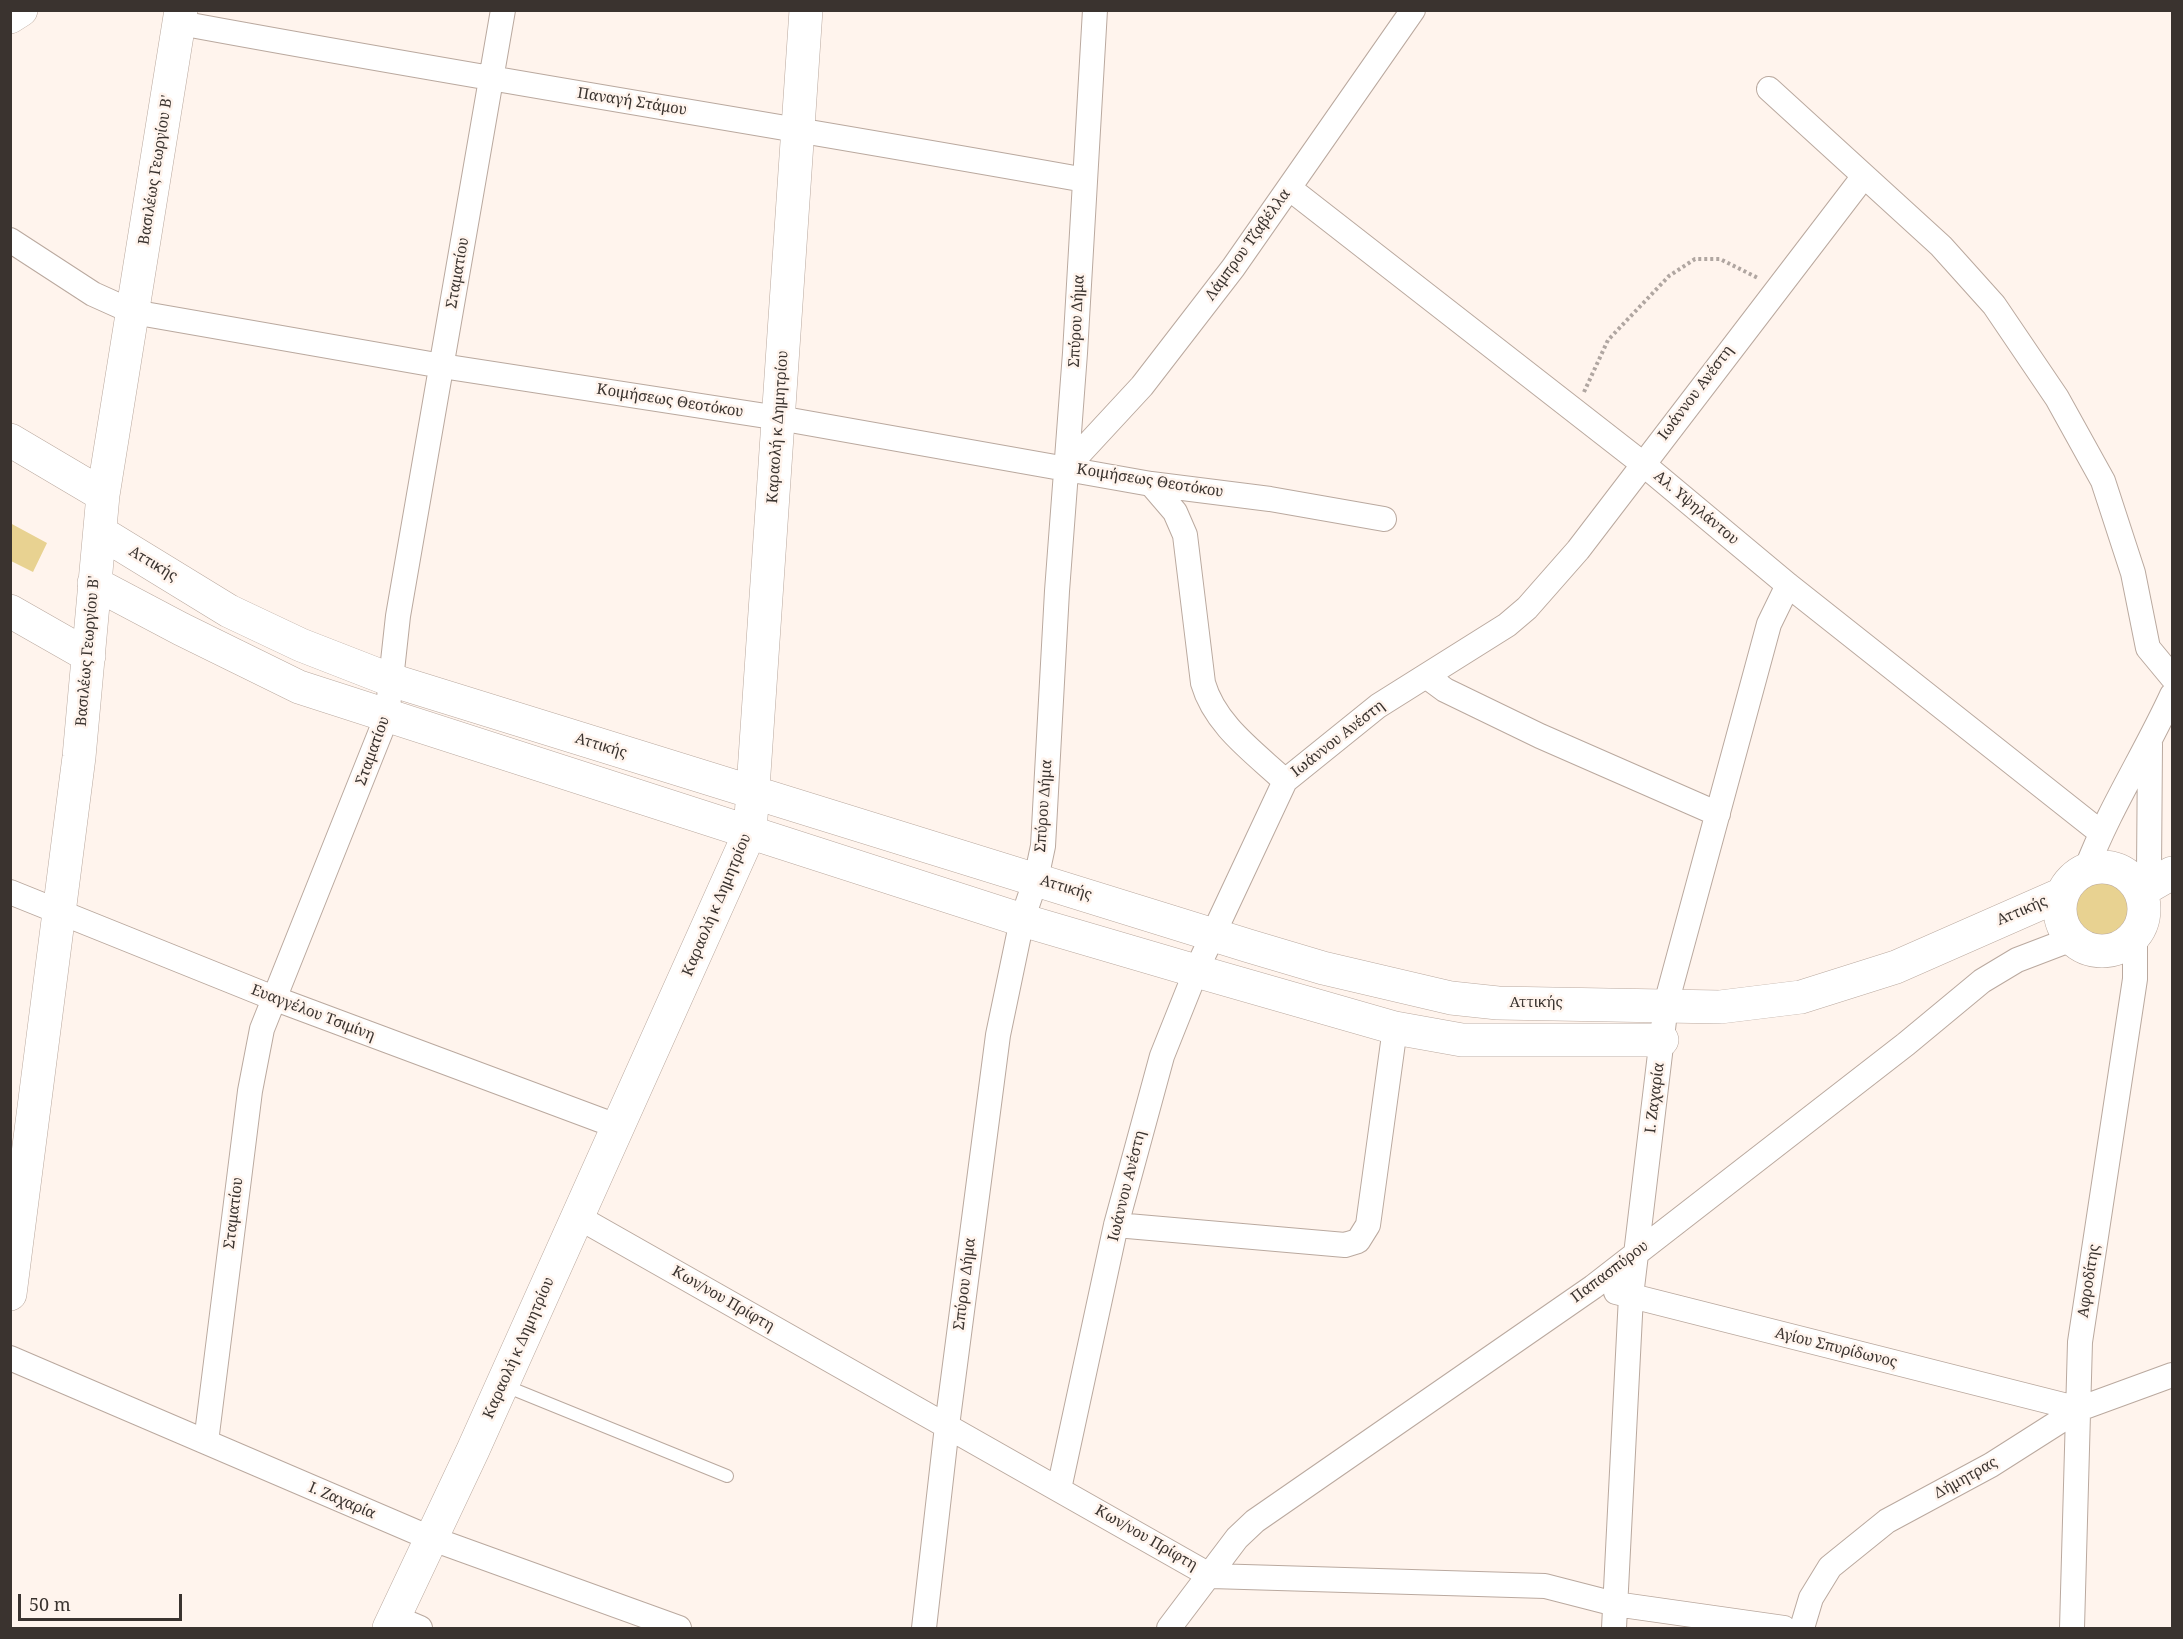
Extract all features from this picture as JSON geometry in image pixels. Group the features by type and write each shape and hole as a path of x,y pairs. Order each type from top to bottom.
{"street":[{"path":"10,17 21,10"},
{"name":"Σταματίου","path":"206,1442 250,1091 262,1029 276,999 387,716 398,616 503,10"},
{"name":"Καραολή κ Δημητρίου","path":"401,1625 430,1538 619,1127 750,832 806,10"},
{"name":"Σπύρου Δήμα","path":"924,1629 947,1426 998,1035 1022,920 1036,879 1043,846 1057,591 1067,467 1095,10"},
{"name":"Λάμπρου Τζαβέλλα","path":"1067,467 1142,386 1233,268 1413,10"},
{"name":"Παναγή Στάμου","path":"180,17 491,80 797,129 1085,180"},
{"name":"Βασιλέως Γεωργίου Β'","path":"10,1294 89,656 103,495 180,17"},
{"path":"1769,89 1941,246 2000,315 2058,398 2097,471 2125,550 2148,648 2172,677"},
{"name":"Ιωάννου Ανέστη","path":"1059,1489 1116,1225 1162,1056 1196,971 1285,781 1378,706 1507,625 1527,608 1578,550 1776,288 1864,176"},
{"name":"Αλ. Υψηλάντου","path":"1289,188 1643,464 1788,585 2100,832"},
{"name":"Κοιμήσεως Θεοτόκου","path":"10,240 93,294 133,312 442,366 779,418 1067,467 1151,484 1270,499 1384,519"},
{"path":"10,440 103,495"},
{"path":"1151,484 1175,512 1185,535 1203,683 1208,699 1220,720 1285,781"},
{"name":"Αττικής","path":"100,532 229,611 301,645 391,680 751,794 1323,968 1451,998 1498,1004 1666,1004 1720,1007 1802,997 1896,967 2062,894"},
{"path":"94,583 299,687 1022,920 1196,971 1395,1028 1462,1040 1662,1040"},
{"name":"Ι. Ζαχαρία","path":"1614,1629 1631,1296 1666,1004 1769,624 1788,585"},
{"path":"10,611 89,656"},
{"path":"1426,676 1445,690 1540,736 1718,814"},
{"path":"2086,870 2100,832 2150,742 2172,695"},
{"path":"2140,889 2149,871 2150,742"},
{"path":"2104,867 2122,871 2140,889 2145,914 2135,937 2124,946 2111,951 2097,951 2083,947 2072,939 2061,918 2062,894 2068,884 2086,870 2104,867"},
{"path":"2140,889 2172,873"},
{"name":"Ευαγγέλου Τσιμίνη","path":"10,892 276,999 619,1127"},
{"name":"Αφροδίτης","path":"2072,1629 2080,1342 2135,979 2135,937"},
{"name":"Παπασπύρου","path":"1169,1629 1237,1539 1255,1521 1593,1287 1906,1044 1982,981 2017,960 2072,939"},
{"path":"1116,1225 1345,1245 1358,1241 1368,1225 1395,1028"},
{"name":"Κων/νου Πρίφτη","path":"578,1217 1211,1576 1545,1586 1615,1604 1784,1629"},
{"name":"Αγίου Σπυρίδωνος","path":"1593,1287 2079,1409"},
{"name":"Ι. Ζαχαρία","path":"10,1358 430,1538 679,1629"},
{"name":"Δήμητρας","path":"1802,1629 1811,1598 1830,1567 1858,1542 1887,1521 1991,1465 2079,1409 2172,1375"}],"lane":[{"path":"502,1385 727,1476"}],"path":[{"path":"1582,416 1583,394 1592,369 1608,340 1669,276 1695,259 1720,259 1776,288"}],"shaded area":[{"path":"10,523 47,543 33,572 11,561"},
{"path":"2102,874 2115,877 2126,884 2133,895 2136,908 2133,921 2126,932 2115,939 2102,942 2089,939 2078,932 2071,921 2068,908 2071,895 2078,884 2089,877"}]}
